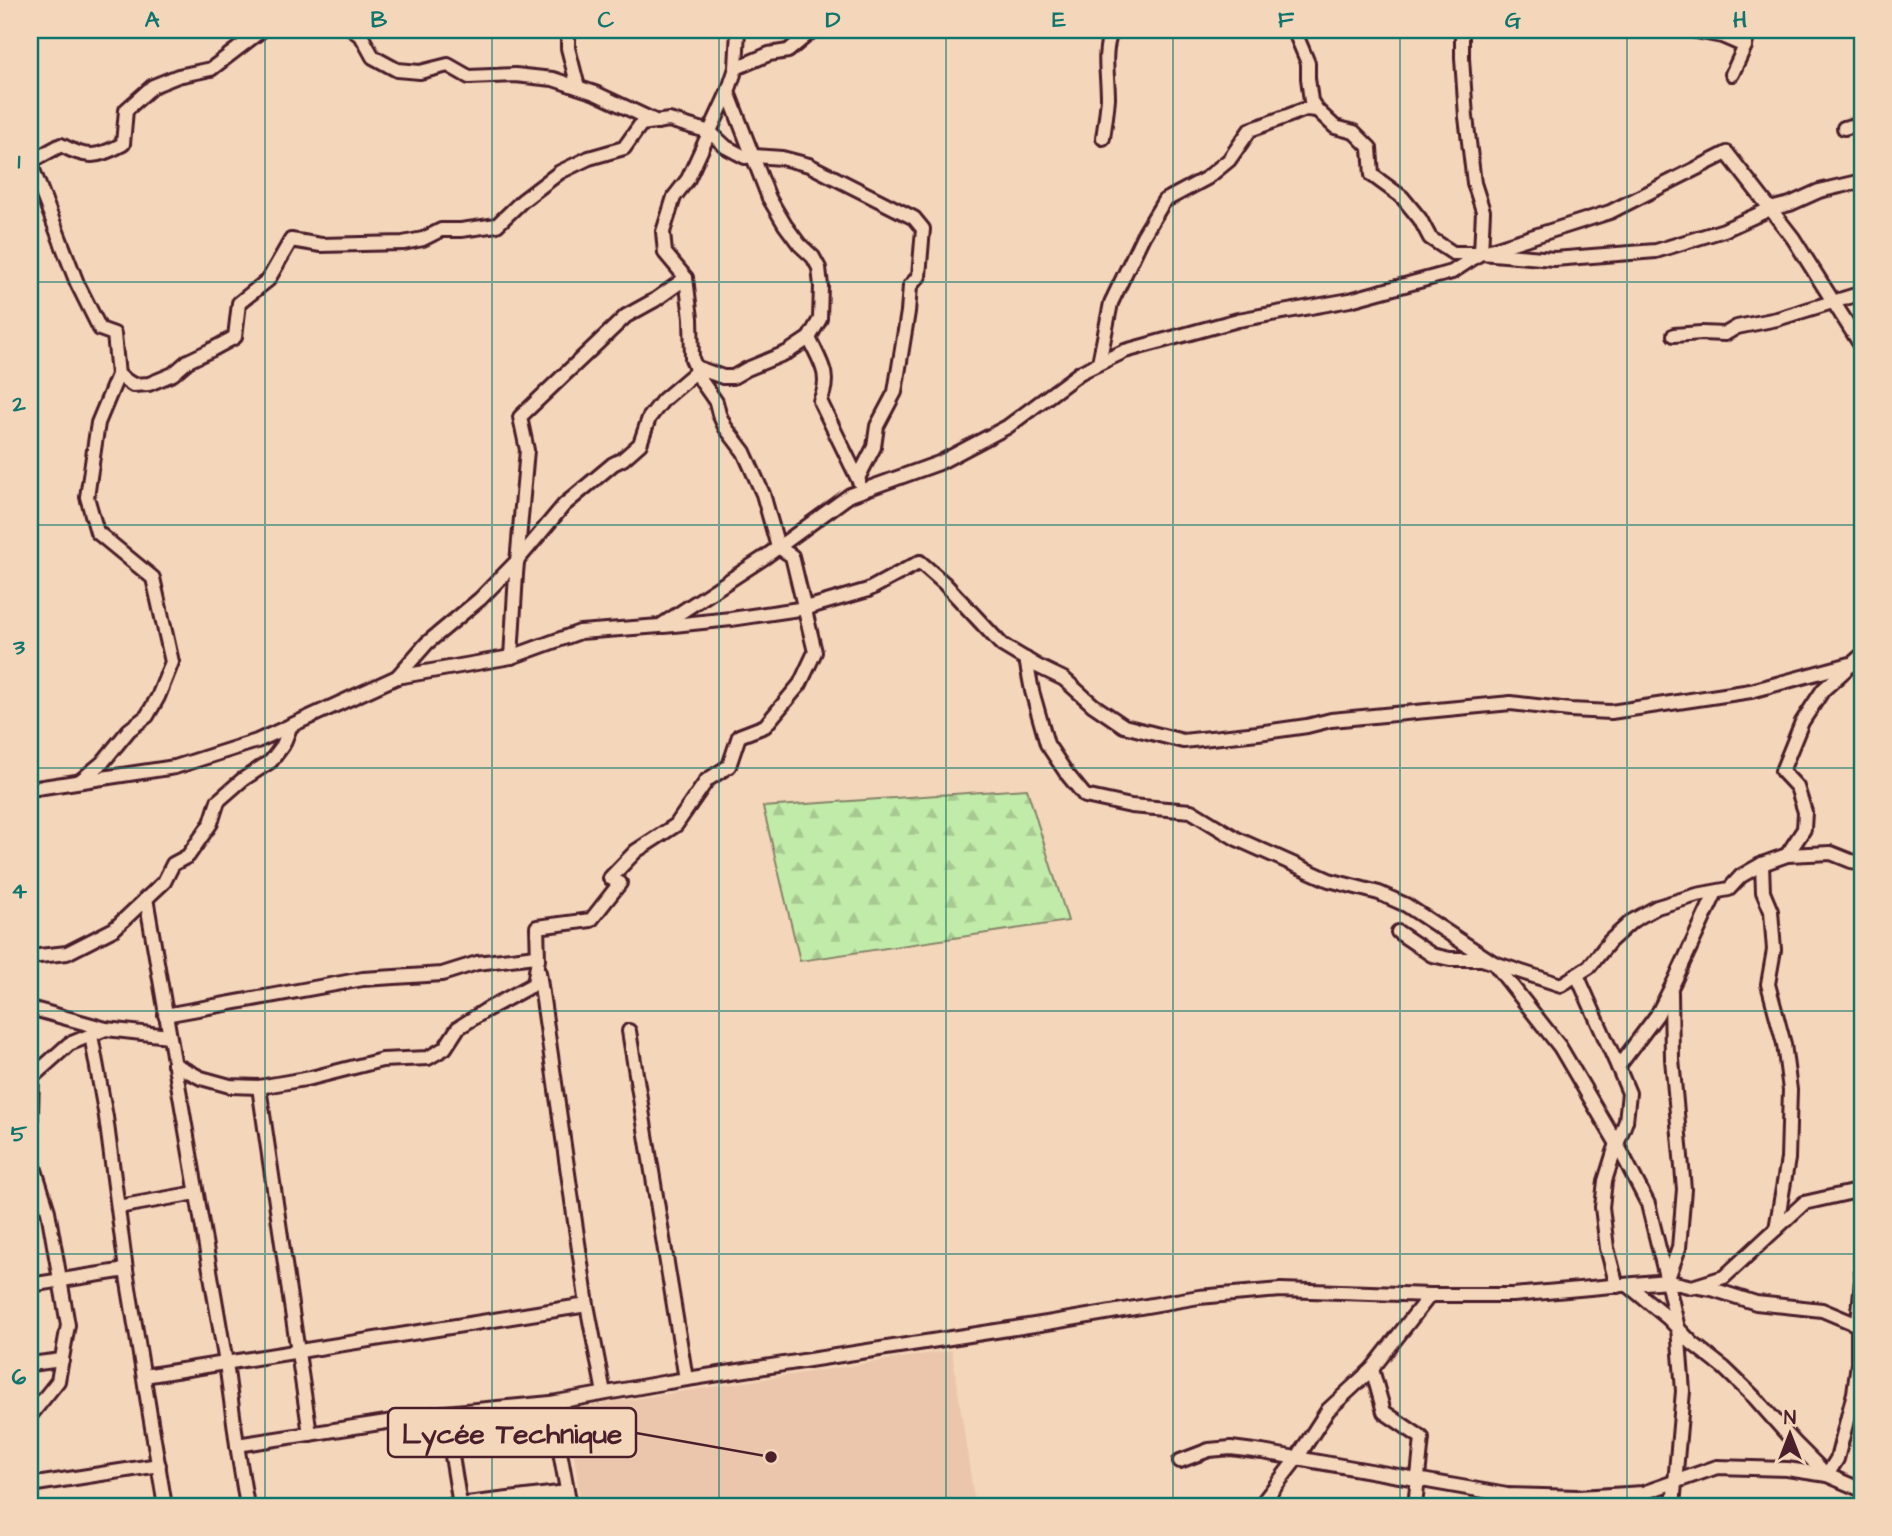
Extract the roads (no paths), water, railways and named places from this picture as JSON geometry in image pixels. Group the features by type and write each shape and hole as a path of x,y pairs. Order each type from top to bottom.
{"street":[{"path":"79,782 102,763 129,730 147,716 159,697 172,662 153,578 97,532 87,497 98,423 118,375 114,334 100,329 82,294 30,162 61,145 79,155 90,155 106,153 123,144 126,110 153,86 178,76 211,69 262,30"},
{"path":"353,30 362,37 373,57 397,70 420,72 448,65 469,77 515,75 553,79 595,93 657,121"},
{"path":"568,30 568,48 578,87"},
{"path":"173,1064 201,1078 230,1086 259,1087 311,1078 382,1060 428,1058 445,1048 458,1028 534,984 537,927 591,920 620,883 610,878 636,851 676,825 707,780 729,766 739,736 765,726 800,684 815,652 792,556 778,547 763,494 744,452 725,427 716,402 702,382 692,359 686,278 665,253 663,232 674,197 688,179 728,92 736,68 738,30"},
{"path":"736,68 769,54 788,51 813,30"},
{"path":"1103,138 1108,99 1106,57 1112,30"},
{"path":"1300,30 1297,37 1308,63 1311,101 1317,110 1335,127 1354,132 1370,148 1372,175 1402,197 1420,219 1430,238 1453,253 1554,259 1656,251 1724,230 1819,191 1862,181"},
{"path":"1462,30 1466,117 1474,183 1483,211 1481,253"},
{"path":"1691,30 1722,36 1745,46"},
{"path":"1732,74 1747,36 1756,30"},
{"path":"696,369 723,377 733,377 788,352 809,338 820,319 820,268 785,225 769,198 728,92"},
{"path":"1099,363 1111,303 1143,236 1164,201 1207,178 1230,160 1250,130 1306,109 1317,110"},
{"path":"118,375 133,385 149,384 173,374 188,361 235,337 239,303 268,280 291,240 321,245 403,243 423,239 440,230 497,225 522,201 560,172 589,158 624,148 641,124 669,120 709,132 726,147 745,157 782,158 809,165 914,218 923,229 919,276 910,286 895,392 877,426 874,447 858,478"},
{"path":"1844,128 1862,123"},
{"path":"660,626 765,557 850,495 939,463 1007,427 1081,372 1125,351 1238,320 1350,300 1452,272 1481,253 1610,212 1727,153 1793,238 1862,347"},
{"path":"511,657 527,450 520,417 626,316 686,278"},
{"path":"1674,335 1725,334 1737,327 1777,319 1862,293"},
{"path":"809,338 826,374 826,388 820,401 864,490"},
{"path":"397,677 427,643 480,599 517,561 564,505 640,444 649,418 663,400 696,369"},
{"path":"30,789 175,768 257,741 397,677 511,657 580,632 731,619 806,608 868,590 920,562 944,583 1002,645 1064,679 1093,705 1124,726 1183,741 1295,728 1331,720 1511,703 1611,712 1751,691 1858,659"},
{"path":"1026,659 1047,744 1067,775 1085,796 1131,806 1191,811 1237,839 1329,880 1379,893 1406,905 1494,963 1560,1046 1617,1144 1648,1204 1667,1281 1678,1328 1683,1391 1673,1506"},
{"path":"1787,855 1804,829 1805,812 1797,787 1782,771 1802,722 1816,701 1824,690 1858,659"},
{"path":"30,957 68,953 114,929 164,882 173,864 188,856 211,823 218,802 242,780 271,761 283,745 291,725"},
{"path":"1398,932 1432,955 1450,959 1482,959 1561,985 1589,967 1610,941 1632,921 1657,907 1729,889 1741,876 1762,864 1787,855 1831,853 1862,863"},
{"path":"1762,864 1763,892 1771,911 1774,950 1768,984 1784,1044 1790,1090 1788,1159 1776,1230"},
{"path":"1618,1067 1657,1015 1716,892"},
{"path":"146,898 226,1363 247,1506"},
{"path":"531,922 587,1305 604,1393"},
{"path":"165,1015 363,979 442,974 477,963 537,957"},
{"path":"1577,975 1629,1093 1626,1121 1605,1181 1602,1207 1607,1248 1622,1285 1724,1368 1827,1475"},
{"path":"1667,1281 1679,1248 1684,1189 1672,1059 1671,988"},
{"path":"30,1008 106,1029 169,1036"},
{"path":"30,1416 58,1381 68,1325 45,1201 30,1154 32,1077 69,1044 106,1029"},
{"path":"629,1031 687,1379"},
{"path":"91,1035 165,1506"},
{"path":"259,1087 310,1434"},
{"path":"1692,1287 1724,1277 1804,1203 1857,1191 1862,1187"},
{"path":"118,1206 196,1193"},
{"path":"30,1203 45,1201"},
{"path":"1827,1475 1837,1459 1854,1393 1858,1363 1862,1203"},
{"path":"30,1285 126,1270"},
{"path":"237,1445 445,1413 551,1403 1199,1297 1281,1290 1513,1295 1667,1281 1712,1289 1756,1303 1822,1310 1853,1323 1860,1323"},
{"path":"1260,1506 1297,1458 1328,1410 1372,1368 1430,1295"},
{"path":"144,1376 587,1305"},
{"path":"30,1364 62,1360"},
{"path":"1372,1368 1384,1412 1422,1438 1415,1506"},
{"path":"551,1403 570,1506"},
{"path":"445,1413 455,1506 567,1492"},
{"path":"1180,1461 1209,1450 1231,1448 1507,1495 1579,1497 1643,1493 1717,1467 1787,1469 1827,1475 1862,1490"},
{"path":"30,1485 159,1465"}],"place":[{"name":"Lycée Technique","path":"771,1457"}]}
